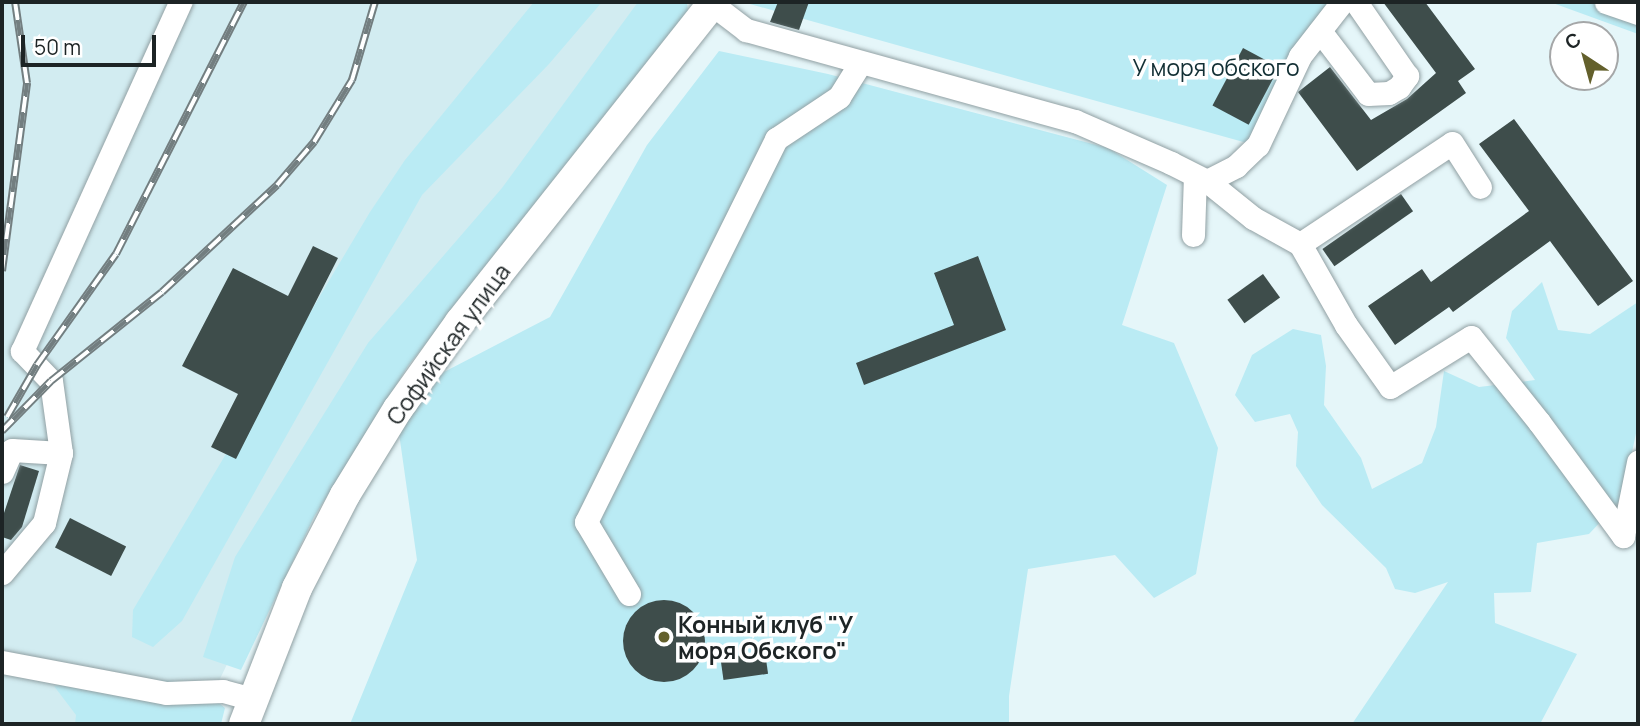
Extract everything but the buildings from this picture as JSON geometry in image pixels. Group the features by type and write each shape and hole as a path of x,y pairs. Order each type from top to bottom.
{"main road":[{"name":"Софийская улица","path":"248,712 297,588 345,495 398,409 460,322 713,3"}],"lane":[{"path":"2,573 44,523 61,453 51,381 22,351 180,2"},
{"path":"1201,178 1236,166 1258,145 1300,56 1342,2"},
{"path":"1320,31 1368,94 1389,93 1399,87 1407,76 1356,2"},
{"path":"1606,2 1638,13"},
{"path":"713,3 747,30 1075,121 1201,178 1253,218 1300,244 1346,325 1390,387 1471,337 1539,422 1623,536 1638,462"},
{"path":"629,594 586,522 776,139 839,97 860,63"},
{"path":"1300,244 1452,143 1480,187"},
{"path":"1193,235 1201,178"},
{"path":"2,472 12,450 61,453"},
{"path":"2,662 166,693 223,691 248,712"}],"shaded area":[{"path":"2,2 672,2 300,513 217,685 205,724 2,724"}],"green space":[{"path":"534,2 602,2 549,64 422,195 182,621 153,647 132,637 133,610 370,212 405,160"},
{"path":"638,2 687,2 688,12 408,366 314,517 241,670 203,657 235,557 368,343 502,188"},
{"name":"У моря обского","path":"1344,2 1247,143 750,4"},
{"path":"1550,2 1638,2 1638,34 1619,27 1619,21 1602,21"},
{"path":"719,51 828,74 1108,148 1167,185 1122,325 1174,343 1218,448 1196,574 1154,598 1115,555 1028,569 1009,696 1009,724 350,724 417,560 394,398 550,317 647,145"},
{"path":"1542,282 1558,330 1590,334 1638,302 1638,424 1622,499 1589,534 1537,543 1531,592 1494,593 1495,623 1577,654 1540,724 1352,724 1448,582 1415,593 1395,589 1386,568 1322,505 1296,466 1298,432 1290,414 1255,422 1235,395 1252,355 1293,329 1321,335 1326,366 1324,405 1361,458 1372,489 1422,463 1436,427 1444,371 1479,387 1535,380 1506,338 1512,311"},
{"path":"124,678 193,682 225,708 221,724 75,724 76,715 54,686"}],"railway":[{"path":"2,271 27,83 15,2"},
{"path":"7,417 37,365 116,254 244,2"},
{"path":"2,431 51,381 162,292 277,185 314,142 352,80 375,2"}],"place":[{"name":"Конный клуб \"У моря Обского\"","path":"664,637"}]}
